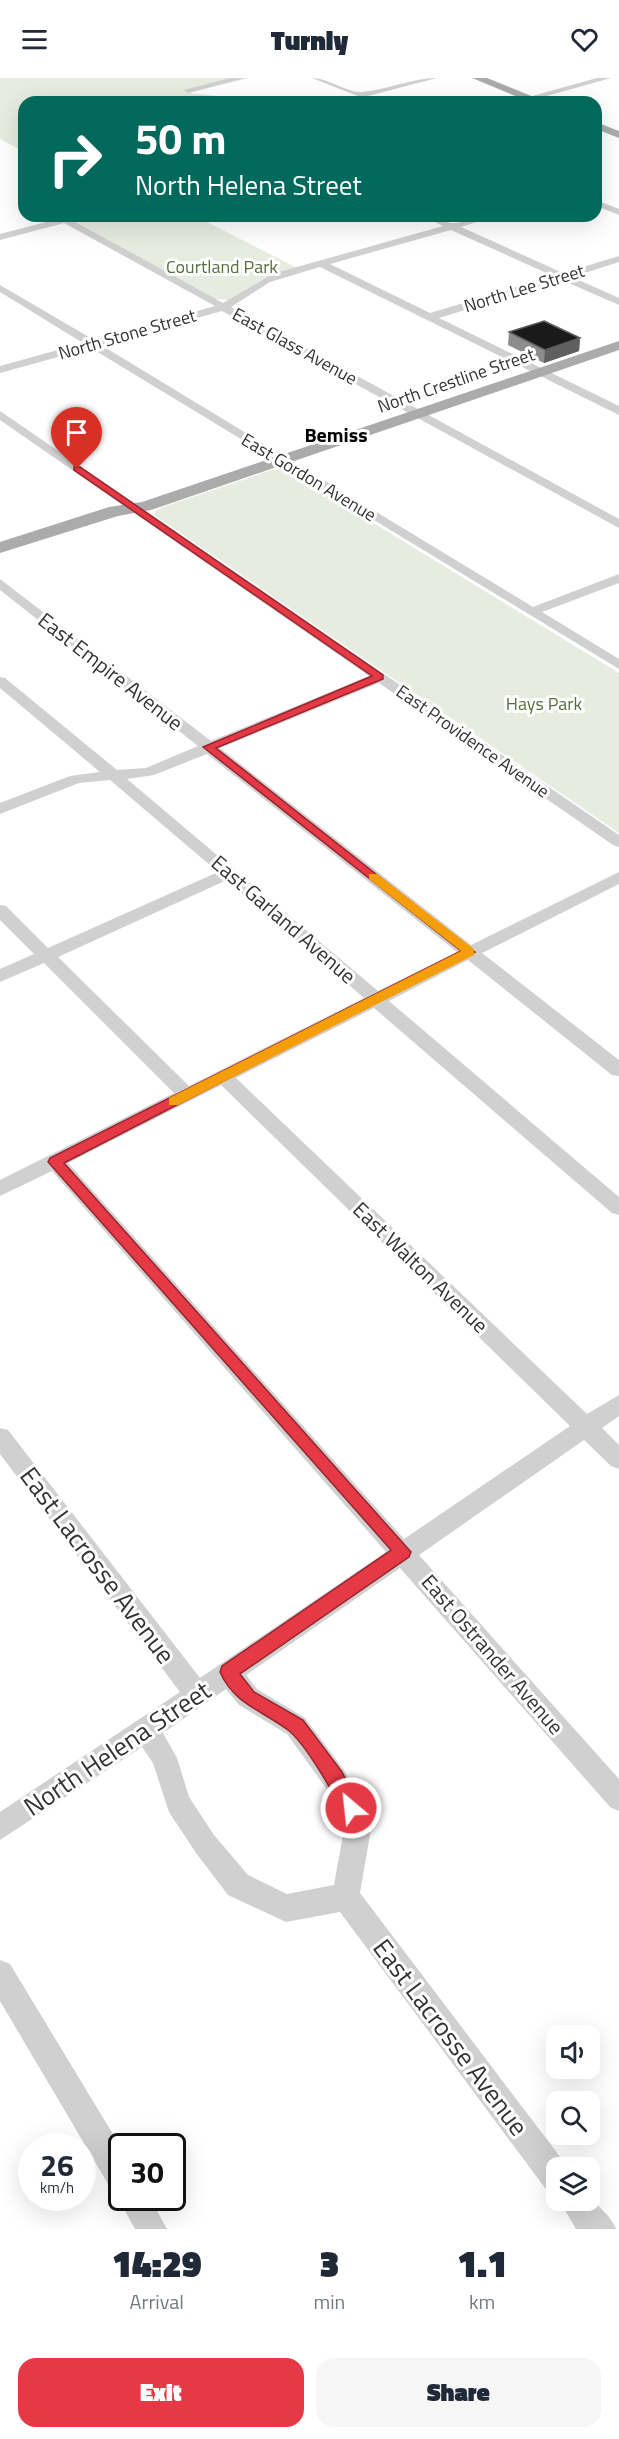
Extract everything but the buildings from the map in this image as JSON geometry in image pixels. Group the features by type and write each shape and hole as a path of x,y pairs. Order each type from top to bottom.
{"main road":[{"path":"477,78 520,96"},
{"name":"North Crestline Street","path":"0,548 115,511 135,509 619,345"},
{"name":"North Crestline Street","path":"0,560 124,516 135,509"}],"street":[{"path":"188,90 242,78"},
{"path":"316,78 360,95 433,78"},
{"path":"544,96 607,78"},
{"path":"602,205 619,212"},
{"path":"0,237 56,222"},
{"name":"East Glass Avenue","path":"68,222 619,524"},
{"path":"441,222 619,302"},
{"name":"North Stone Street","path":"0,370 224,307 266,280 469,222"},
{"name":"North Lee Street","path":"430,317 619,259"},
{"path":"322,264 619,411"},
{"name":"East Gordon Avenue","path":"0,288 619,665"},
{"name":"East Providence Avenue","path":"0,415 619,842"},
{"path":"531,612 619,578"},
{"name":"East Empire Avenue","path":"0,583 619,1070"},
{"path":"0,809 76,779 148,772 380,677"},
{"name":"East Garland Avenue","path":"0,681 230,873 619,1208"},
{"path":"0,976 230,873"},
{"path":"0,1189 619,877"},
{"path":"0,910 187,1095"},
{"name":"East Walton Avenue","path":"223,1076 619,1459"},
{"name":"East Ostrander Avenue","path":"54,1162 403,1552 619,1798"},
{"name":"North Helena Street","path":"0,1827 146,1730 619,1404"},
{"name":"East Lacrosse Avenue","path":"0,1437 197,1694"},
{"path":"146,1730 164,1758 178,1803 205,1844 238,1885 286,1908 346,1897 359,1823 335,1779 296,1725 248,1697 228,1672"},
{"name":"East Lacrosse Avenue","path":"346,1897 546,2164"},
{"path":"0,1974 108,2155"},
{"path":"141,2211 152,2229"},
{"path":"582,2211 601,2229"}],"green space":[{"path":"0,78 249,78 189,93 220,96 18,96 18,149 0,139"},
{"name":"Courtland Park","path":"77,222 207,222 297,268 261,280 229,300 213,299"},
{"name":"Hays Park","path":"285,469 619,673 619,833 154,515 155,511 163,507 272,470"}],"slow traffic":[{"path":"173,1102 469,952 373,876"}],"district":[{"name":"Bemiss","path":"336,434"}],"route":[{"path":"77,469 380,677 208,747 469,952 54,1162 403,1552 228,1672 248,1697 296,1725 335,1779 351,1808"}]}
